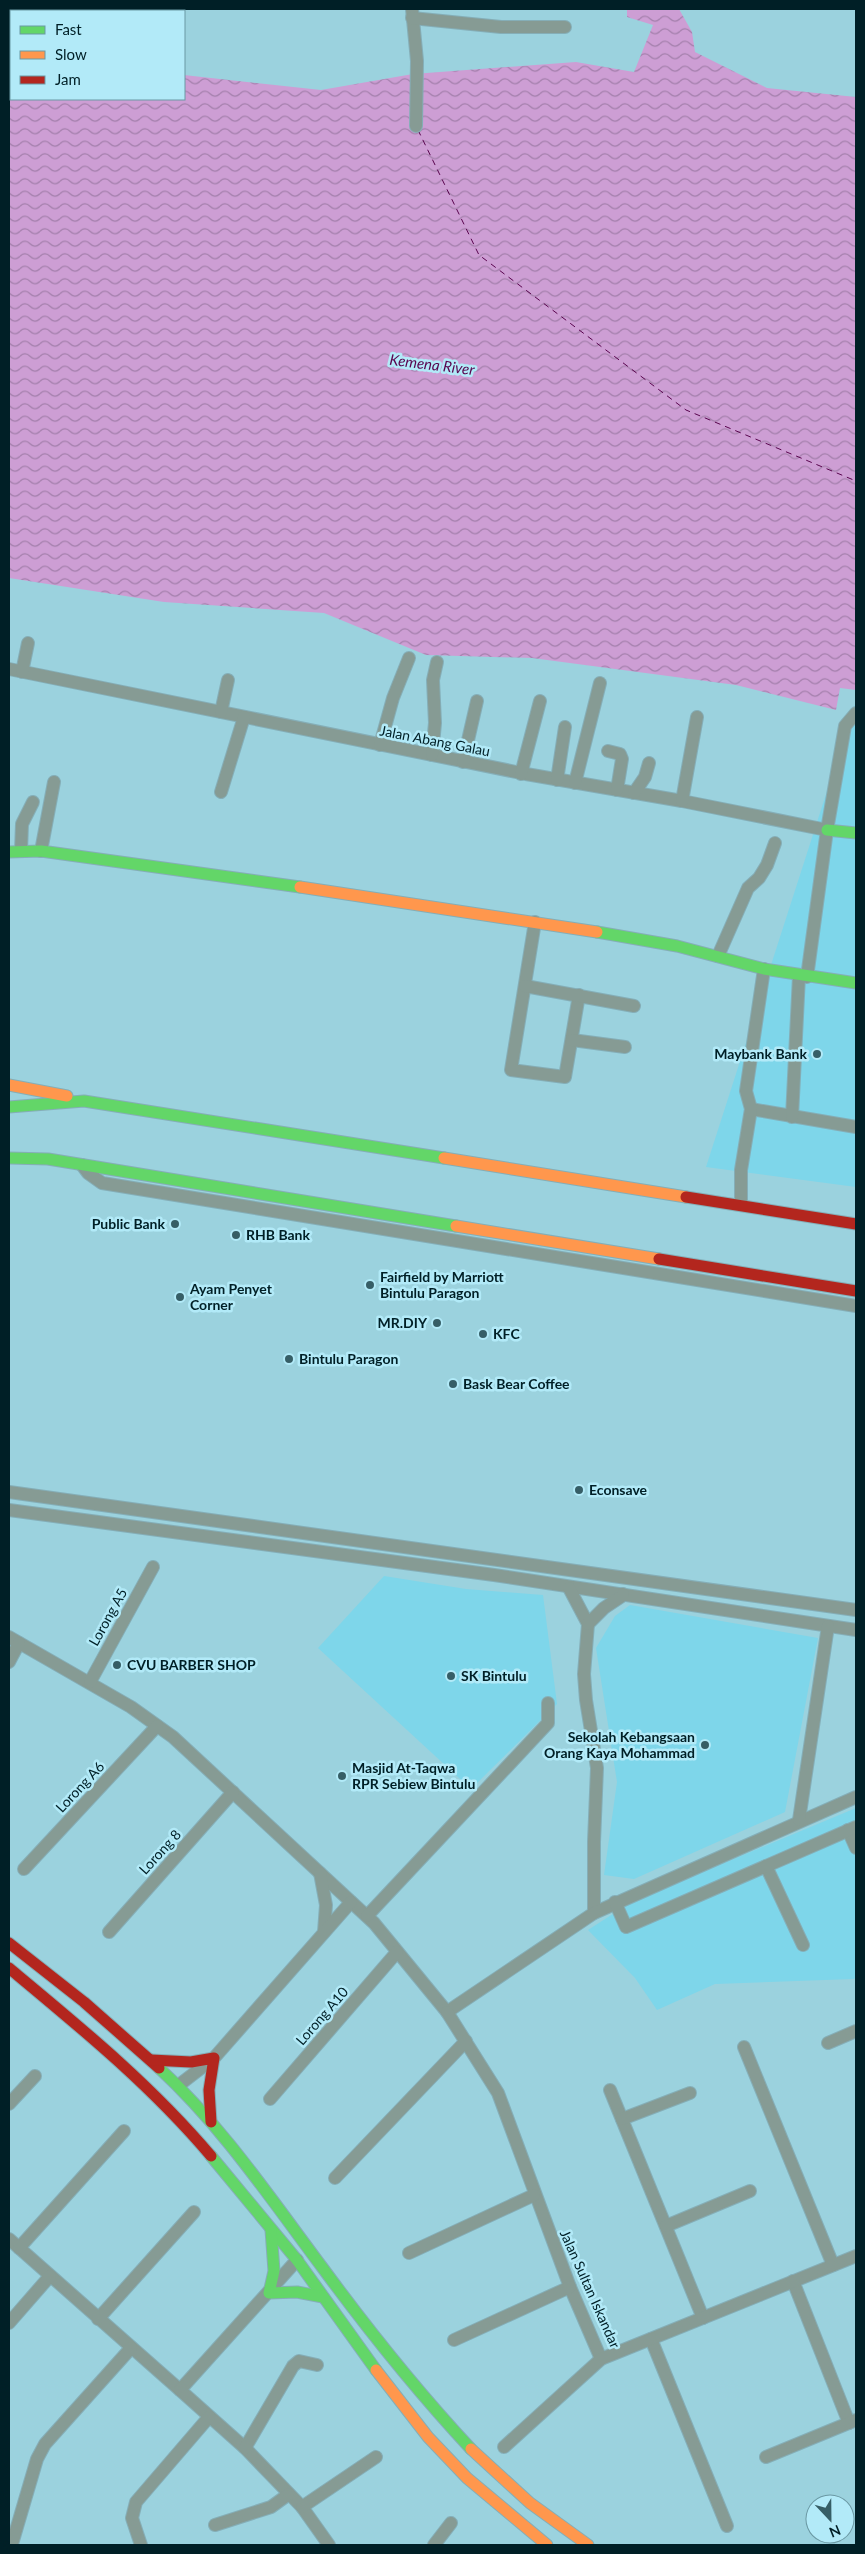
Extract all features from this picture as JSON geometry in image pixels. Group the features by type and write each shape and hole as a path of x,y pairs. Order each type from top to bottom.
{"street":[{"path":"416,126 417,61 412,13 501,27 565,27"},
{"path":"22,672 28,643"},
{"path":"380,745 393,698 409,658"},
{"path":"432,755 435,723 433,680 437,662"},
{"name":"Jalan Abang Galau","path":"9,669 521,774 682,801 827,830 856,833"},
{"path":"221,712 228,680"},
{"path":"575,783 600,683"},
{"path":"463,762 478,701"},
{"path":"521,774 540,702"},
{"path":"792,1118 803,976 845,726 856,713"},
{"path":"221,792 244,717"},
{"path":"682,801 697,717"},
{"path":"556,780 565,727"},
{"path":"608,751 620,754 622,759 617,790"},
{"path":"634,793 646,777 649,762"},
{"path":"41,851 54,782"},
{"path":"33,802 22,824 15,851 41,851 264,880 536,922 605,933 718,956 764,969 856,983"},
{"path":"718,956 748,888 767,865 775,843"},
{"path":"536,922 511,1070 565,1077 579,995"},
{"path":"742,1205 741,1170 751,1109 746,1091 764,969"},
{"path":"525,986 634,1006"},
{"path":"572,1040 625,1047"},
{"path":"9,1085 84,1101 856,1224"},
{"path":"9,1107 84,1101"},
{"path":"751,1109 792,1118 856,1127"},
{"path":"9,1158 48,1159 82,1164 856,1291"},
{"path":"82,1164 88,1173 102,1183 856,1306"},
{"path":"9,1492 856,1610"},
{"path":"9,1510 567,1587 856,1630"},
{"path":"491,1560 494,1569 567,1587 588,1624 584,1674 586,1700 598,1768 594,1842 594,1913"},
{"name":"Lorong A5","path":"90,1682 153,1567"},
{"path":"588,1624 604,1608 622,1596 624,1578"},
{"path":"799,1820 828,1626"},
{"path":"9,1662 14,1640"},
{"name":"Jalan Sultan Iskandar","path":"14,1640 90,1682 131,1707 157,1726 233,1792 367,1916 447,2012 498,2093 534,2195 601,2359 856,2256"},
{"path":"367,1916 548,1723 548,1703"},
{"name":"Lorong A6","path":"24,1869 157,1726"},
{"name":"Lorong 8","path":"108,1932 233,1792"},
{"path":"447,2012 594,1913 799,1820 856,1797"},
{"path":"615,1902 626,1927 852,1829 856,1848"},
{"path":"766,1866 803,1945"},
{"path":"320,1873 326,1905 324,1932"},
{"path":"118,2060 133,2062 163,2083 179,2085 214,2058 351,1902"},
{"path":"9,1943 61,1981 179,2085 293,2225 400,2371 447,2425 521,2498 588,2545"},
{"name":"Lorong A10","path":"270,2099 398,1952"},
{"path":"9,1968 40,1992 118,2060 178,2117 296,2260 428,2437 467,2478 547,2545"},
{"path":"828,2042 856,2031"},
{"path":"335,2178 466,2041"},
{"path":"744,2047 833,2265"},
{"path":"151,2060 191,2062 214,2058"},
{"path":"211,2122 208,2105 208,2085 214,2058"},
{"path":"9,2104 35,2076"},
{"path":"610,2090 703,2318"},
{"path":"622,2120 690,2093"},
{"path":"19,2248 124,2131"},
{"path":"666,2226 750,2191"},
{"path":"409,2253 534,2195"},
{"path":"98,2319 194,2212"},
{"path":"180,2390 269,2294 296,2260 298,2244 293,2225"},
{"path":"269,2294 274,2271 271,2230"},
{"path":"9,2239 245,2448 302,2507 329,2545"},
{"path":"9,2323 50,2276"},
{"path":"766,2457 853,2422 793,2282"},
{"path":"454,2340 570,2287"},
{"path":"269,2294 297,2292 323,2297"},
{"path":"652,2339 727,2526"},
{"path":"12,2544 37,2459 46,2444 131,2348"},
{"path":"504,2447 601,2359"},
{"path":"245,2448 293,2366 299,2361 317,2365"},
{"path":"141,2545 132,2518 136,2502 209,2417"},
{"path":"302,2507 376,2457"},
{"path":"214,2526 271,2507 290,2494"},
{"path":"434,2545 450,2523"}],"shaded area":[{"path":"856,701 856,1187 706,1167"},
{"name":"SK Bintulu","path":"384,1576 466,1589 543,1595 557,1704 471,1789 318,1648"},
{"name":"Sekolah Kebangsaan Orang Kaya Mohammad","path":"630,1605 818,1638 785,1812 634,1879 604,1875 617,1782 596,1648 615,1616"},
{"path":"856,1808 856,1978 715,1984 657,2010 635,1978 588,1930 633,1901"}],"water":[{"name":"Kemena River","path":"627,9 679,9 692,32 695,52 767,88 856,97 856,690 840,688 836,710 736,685 532,658 426,655 324,613 164,602 9,578 9,60 10,100 185,100 185,75 321,90 413,74 576,62 634,72 653,25 627,17"}],"ferry route":[{"path":"418,130 479,255 686,410 856,481"}],"traffic: fast":[{"path":"827,830 856,833"},
{"path":"9,852 41,851 300,887"},
{"path":"597,932 677,946 764,969 856,983"},
{"path":"9,1107 84,1101 444,1158"},
{"path":"9,1158 48,1159 456,1226"},
{"path":"159,2068 182,2090 225,2139 376,2337 413,2383 471,2449"},
{"path":"211,2156 297,2260 376,2370"},
{"path":"271,2230 274,2271 269,2293 297,2292 323,2297"}],"traffic: slow":[{"path":"300,887 597,932"},
{"path":"9,1085 67,1096"},
{"path":"444,1158 686,1197"},
{"path":"456,1226 659,1259"},
{"path":"376,2370 428,2437 467,2478 547,2545"},
{"path":"471,2449 530,2503 588,2545"}],"traffic: jam":[{"path":"686,1197 856,1224"},
{"path":"659,1259 856,1291"},
{"path":"9,1943 84,2002 159,2068"},
{"path":"9,1968 114,2057 164,2105 211,2156"},
{"path":"151,2060 191,2062 214,2058 209,2090 211,2122"}],"place":[{"name":"Maybank Bank","path":"817,1054"},
{"name":"Public Bank","path":"175,1224"},
{"name":"RHB Bank","path":"236,1235"},
{"name":"Fairfield by Marriott Bintulu Paragon","path":"370,1285"},
{"name":"Ayam Penyet Corner","path":"180,1297"},
{"name":"MR.DIY","path":"437,1323"},
{"name":"KFC","path":"483,1334"},
{"name":"Bintulu Paragon","path":"289,1359"},
{"name":"Bask Bear Coffee","path":"453,1384"},
{"name":"Econsave","path":"579,1490"},
{"name":"CVU BARBER SHOP","path":"117,1665"},
{"name":"SK Bintulu","path":"451,1676"},
{"name":"Sekolah Kebangsaan Orang Kaya Mohammad","path":"705,1745"},
{"name":"Masjid At-Taqwa RPR Sebiew Bintulu","path":"342,1776"}]}
